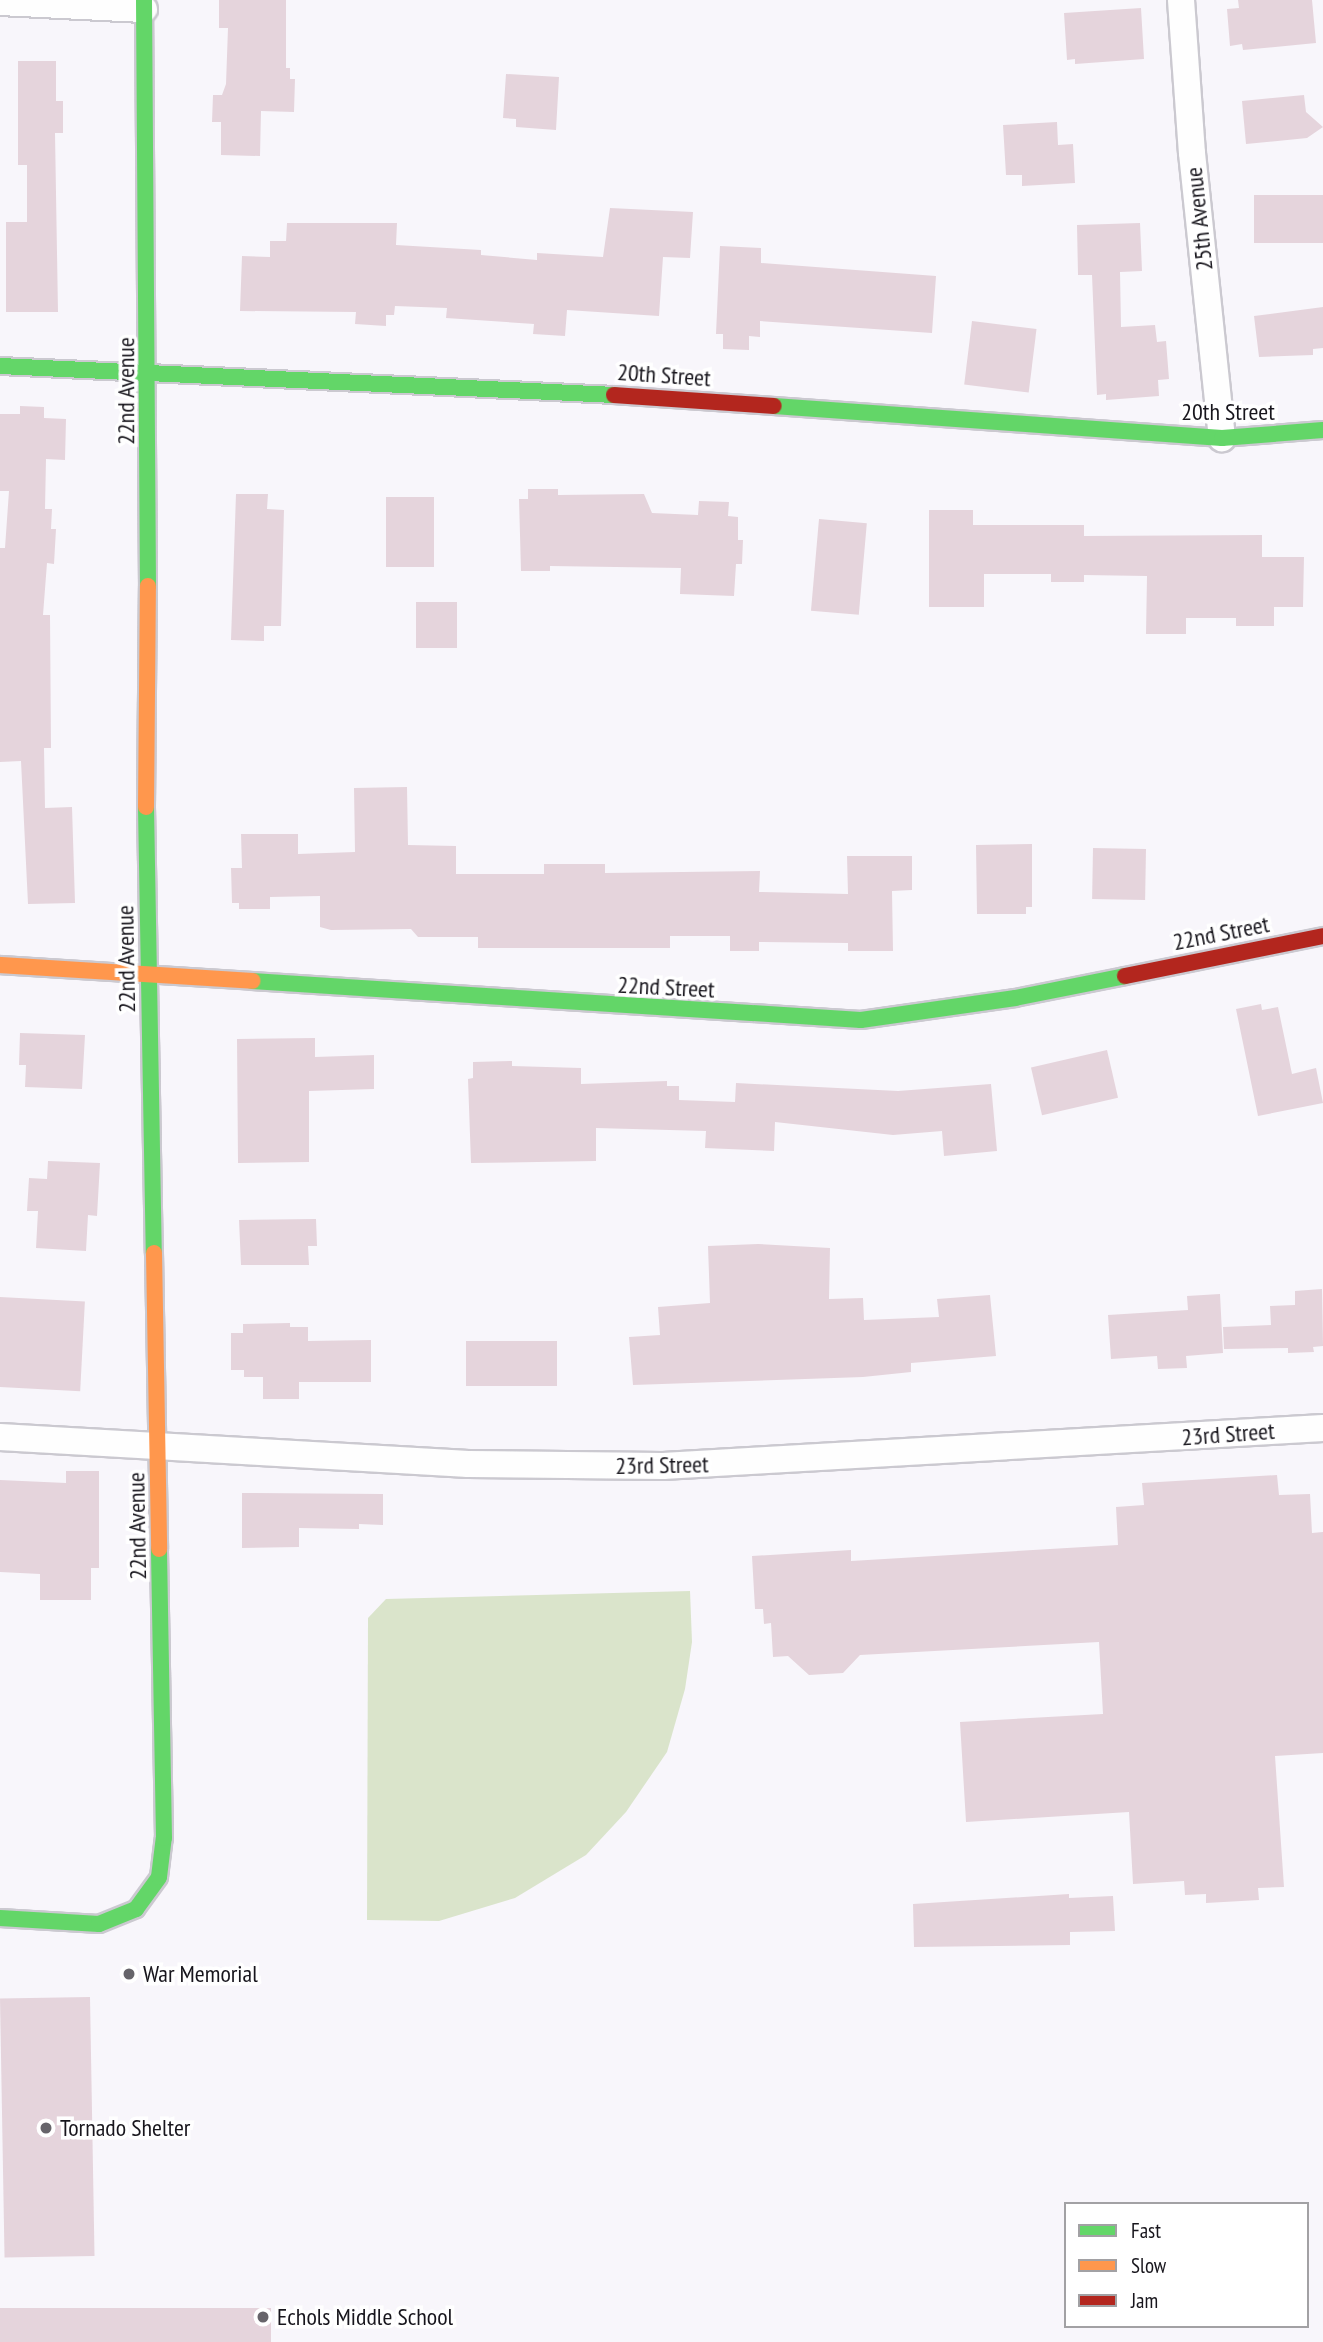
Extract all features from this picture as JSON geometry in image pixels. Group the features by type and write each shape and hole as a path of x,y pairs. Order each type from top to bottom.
{"street":[{"name":"25th Avenue","path":"1181,0 1222,438"},
{"path":"0,2 144,5"},
{"name":"22nd Avenue","path":"0,1918 99,1924 136,1909 159,1877 164,1838 149,975 149,372 144,5"},
{"name":"20th Street","path":"0,366 629,396 1222,438 1323,430"},
{"name":"22nd Street","path":"0,965 861,1020 1015,998 1323,936"},
{"name":"23rd Street","path":"0,1437 468,1464 663,1466 1323,1428"}],"green space":[{"path":"690,1591 692,1642 685,1689 667,1752 626,1812 586,1855 515,1898 439,1921 367,1920 368,1618 386,1599"}],"building":[{"path":"219,0 286,0 286,68 290,68 290,79 295,79 294,112 261,111 260,156 221,155 221,122 212,122 213,95 222,95 226,84 228,28 219,28"},
{"path":"1238,0 1312,0 1316,43 1243,50 1242,44 1230,46 1227,9 1239,8"},
{"path":"1141,8 1144,59 1075,64 1075,59 1067,60 1064,13"},
{"path":"18,61 56,61 56,101 63,101 63,133 55,133 58,312 6,312 6,222 27,222 27,165 18,165"},
{"path":"506,74 559,77 556,130 516,127 516,119 503,118"},
{"path":"1304,95 1306,112 1323,127 1307,138 1246,144 1242,101"},
{"path":"1057,122 1058,145 1073,144 1075,183 1022,186 1022,175 1006,175 1003,125"},
{"path":"1254,195 1323,195 1323,243 1254,243"},
{"path":"610,208 693,212 690,258 663,257 659,316 567,310 565,336 533,334 534,324 446,318 447,308 395,306 394,315 386,315 386,326 355,324 356,312 240,311 242,256 270,257 270,241 286,241 287,223 397,223 396,245 481,250 481,255 537,260 537,253 603,257"},
{"path":"1140,223 1142,271 1120,272 1121,327 1155,325 1157,342 1166,341 1169,379 1158,380 1159,396 1106,400 1106,394 1097,395 1092,275 1078,275 1077,225"},
{"path":"720,246 761,248 761,263 936,276 932,333 760,321 760,337 749,336 749,350 723,349 723,334 716,334"},
{"path":"1323,307 1323,348 1313,349 1313,355 1259,357 1254,316"},
{"path":"972,321 1037,329 1029,392 964,385"},
{"path":"20,406 44,407 44,418 66,419 65,460 46,459 45,509 52,509 51,529 56,529 54,564 47,563 43,615 50,615 51,748 44,748 45,808 72,807 75,903 28,904 21,761 0,762 0,548 5,548 9,491 0,491 0,414 20,414"},
{"path":"528,489 558,489 558,495 644,494 652,513 698,515 699,501 729,502 728,516 738,517 738,540 743,540 742,564 736,564 734,596 680,594 681,568 550,566 550,571 521,571 519,499 528,499"},
{"path":"236,494 268,494 267,509 284,510 281,626 264,626 264,641 231,640"},
{"path":"386,497 434,497 434,567 386,567"},
{"path":"929,510 973,510 973,525 1084,525 1084,536 1262,535 1262,557 1304,557 1303,607 1274,607 1274,626 1236,626 1236,618 1186,618 1186,634 1146,634 1147,576 1084,575 1084,582 1051,582 1051,574 984,574 984,607 929,607"},
{"path":"819,519 867,523 859,615 811,611"},
{"path":"416,602 457,602 457,648 416,648"},
{"path":"407,787 408,845 456,846 456,874 544,874 544,864 605,864 605,873 760,871 759,892 848,894 847,856 912,856 912,890 892,891 893,951 848,951 848,943 759,942 759,951 730,951 730,936 670,936 670,948 478,948 478,937 418,937 411,929 331,930 320,927 320,896 270,897 270,909 239,909 239,903 232,903 231,868 242,868 241,834 298,834 298,854 355,852 354,788"},
{"path":"1032,844 1032,907 1026,907 1026,914 977,914 976,845"},
{"path":"1093,848 1146,849 1145,900 1092,899"},
{"path":"1261,1004 1262,1010 1278,1007 1292,1074 1316,1068 1323,1103 1258,1116 1236,1009"},
{"path":"20,1033 85,1035 82,1089 25,1087 26,1065 19,1065"},
{"path":"315,1038 315,1057 374,1055 374,1089 309,1091 309,1162 238,1163 237,1039"},
{"path":"1107,1050 1118,1098 1042,1115 1031,1068"},
{"path":"512,1061 512,1066 581,1068 581,1084 667,1081 667,1086 679,1086 679,1100 735,1102 736,1083 898,1091 991,1084 997,1151 944,1156 942,1131 893,1135 775,1122 774,1151 705,1148 706,1131 596,1128 596,1161 471,1163 468,1079 473,1078 473,1062"},
{"path":"48,1161 100,1163 97,1216 88,1215 86,1251 36,1248 38,1211 27,1211 29,1178 47,1179"},
{"path":"316,1219 317,1246 308,1246 309,1265 241,1265 239,1220"},
{"path":"758,1244 830,1248 829,1299 863,1298 864,1320 939,1317 937,1299 990,1295 996,1356 911,1363 911,1372 863,1377 633,1385 629,1337 660,1335 658,1307 710,1303 708,1246"},
{"path":"1322,1289 1323,1346 1313,1347 1314,1352 1288,1353 1288,1348 1224,1349 1223,1327 1271,1325 1270,1306 1295,1305 1295,1291"},
{"path":"1220,1294 1223,1353 1186,1356 1187,1368 1158,1369 1157,1356 1111,1359 1108,1315 1188,1310 1187,1296"},
{"path":"0,1297 85,1301 80,1391 0,1387"},
{"path":"290,1323 290,1327 308,1327 308,1341 371,1340 371,1382 299,1382 299,1399 263,1399 263,1377 244,1377 244,1370 231,1370 231,1333 243,1333 243,1324"},
{"path":"466,1341 557,1341 557,1386 466,1386"},
{"path":"66,1471 99,1471 99,1568 91,1568 91,1600 40,1600 40,1574 0,1572 0,1480 66,1483"},
{"path":"1277,1475 1279,1495 1310,1494 1312,1533 1323,1532 1323,1753 1275,1756 1284,1887 1258,1888 1259,1900 1206,1903 1206,1894 1185,1895 1184,1881 1133,1884 1129,1812 966,1822 960,1722 1103,1714 1099,1642 860,1655 843,1673 809,1675 788,1656 773,1657 771,1623 764,1624 763,1609 755,1609 752,1556 851,1550 851,1561 1118,1545 1116,1507 1144,1505 1142,1483"},
{"path":"242,1493 383,1494 383,1525 359,1524 359,1529 299,1528 299,1547 242,1548"},
{"path":"1069,1894 1069,1898 1113,1896 1115,1931 1070,1932 1070,1945 914,1947 913,1904"},
{"name":"Tornado Shelter","path":"90,1997 95,2256 5,2258 0,1999"},
{"path":"0,2308 271,2308 271,2342 0,2342"}],"traffic: fast":[{"path":"144,0 148,586"},
{"path":"0,366 614,395"},
{"path":"774,406 1222,438 1323,430"},
{"path":"146,807 154,1253"},
{"path":"252,981 861,1020 1015,998 1125,976"},
{"path":"0,1918 99,1924 136,1909 159,1877 164,1838 159,1549"}],"traffic: slow":[{"path":"146,807 148,586"},
{"path":"0,965 252,981"},
{"path":"154,1253 159,1549"}],"traffic: jam":[{"path":"614,395 774,406"},
{"path":"1125,976 1323,936"}],"place":[{"name":"War Memorial","path":"129,1974"},
{"name":"Tornado Shelter","path":"46,2128"},
{"name":"Echols Middle School","path":"263,2317"}]}
